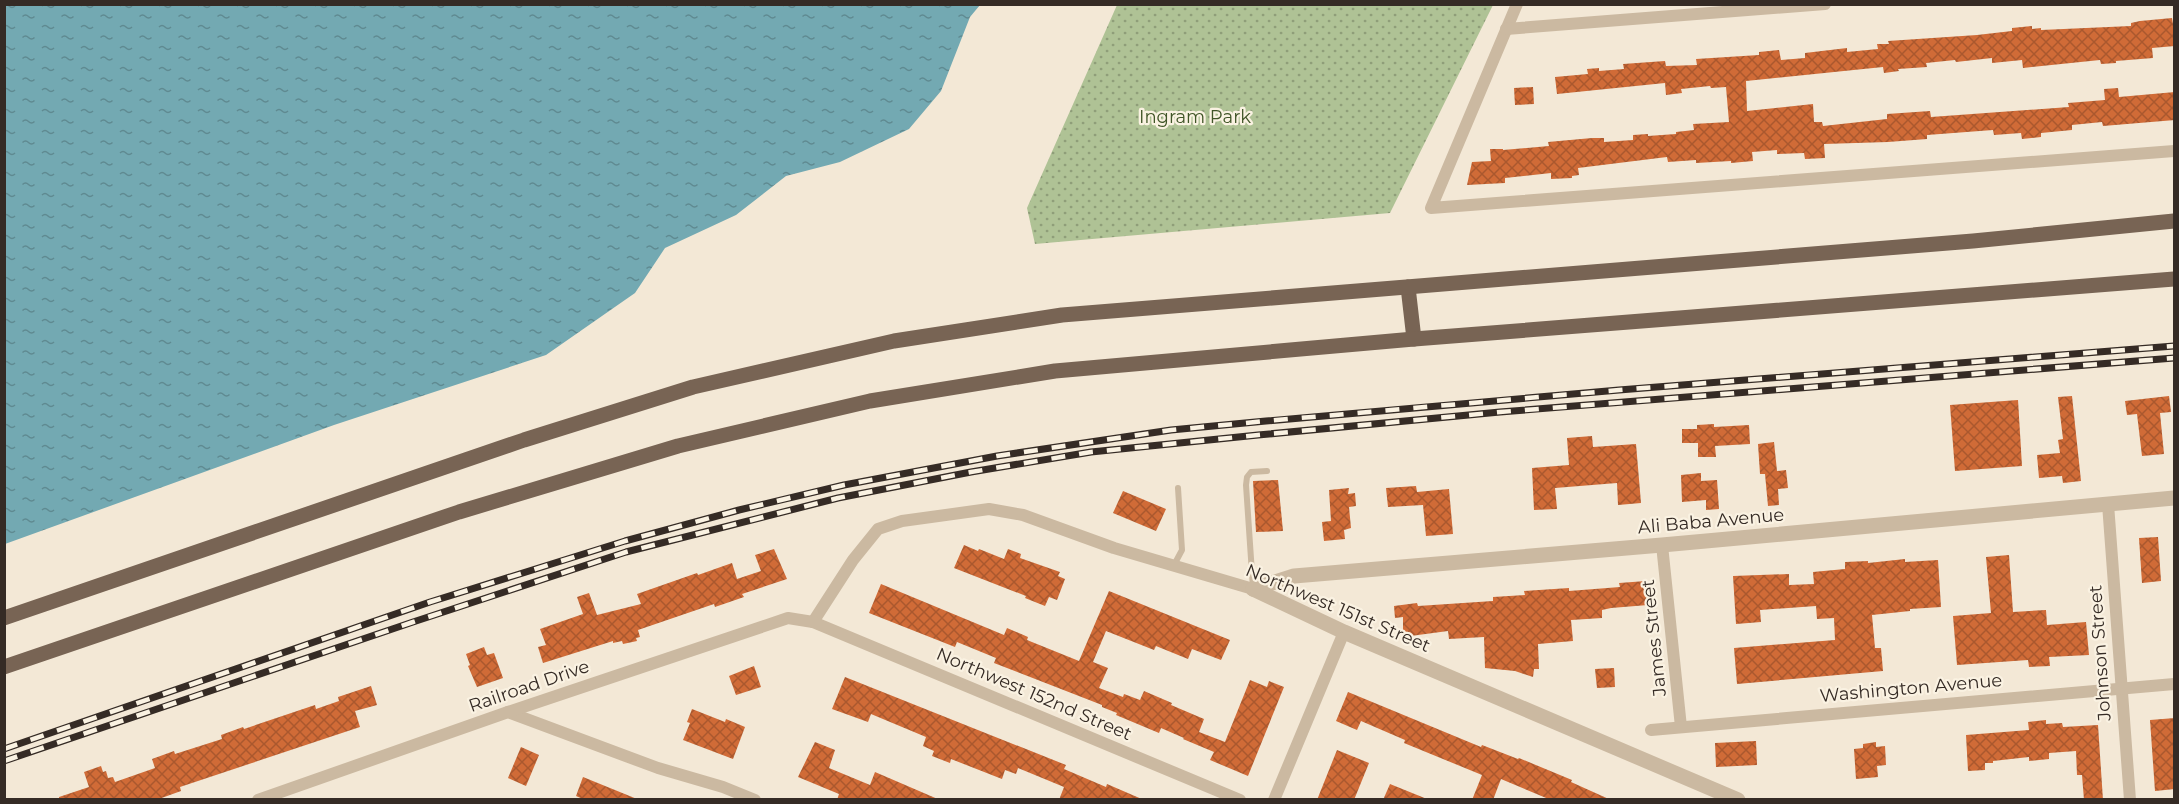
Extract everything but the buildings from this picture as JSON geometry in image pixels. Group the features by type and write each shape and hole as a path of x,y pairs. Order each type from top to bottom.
{"main road":[{"path":"4,618 524,440 693,387 894,341 1062,315 1973,242 2175,221"},
{"path":"4,666 459,512 678,446 870,402 1055,370 1414,339 2175,279"},
{"path":"1408,287 1414,339"}],"street":[{"path":"1517,4 1431,208 2175,151"},
{"path":"1506,29 1825,4"},
{"name":"Ali Baba Avenue","path":"1253,589 1294,576 2175,498"},
{"name":"Johnson Street","path":"2108,504 2130,800"},
{"name":"Northwest 151st Street","path":"813,622 853,560 878,529 902,520 989,508 1023,515 1114,548 1253,589 1344,632 1738,800"},
{"name":"James Street","path":"1662,545 1681,727"},
{"name":"Railroad Drive","path":"258,800 508,711 788,618 813,622"},
{"name":"Northwest 152nd Street","path":"813,622 1240,800"},
{"path":"1275,800 1344,632"},
{"name":"Washington Avenue","path":"1651,730 2175,684"},
{"path":"508,711 658,768 723,787 754,800"}],"lane":[{"path":"1253,589 1246,485 1247,477 1251,472 1267,471"},
{"path":"1174,566 1182,550 1178,489"}],"green space":[{"name":"Ingram Park","path":"1117,4 1493,5 1390,213 1035,244 1027,208"}],"water":[{"path":"4,5 980,5 970,17 941,91 909,129 840,162 786,176 736,215 665,248 635,293 546,355 334,425 5,544"}],"railway":[{"path":"4,749 430,602 625,541 844,485 997,456 1171,430 1266,421 1619,390 2174,346"},
{"path":"4,761 626,552 838,498 971,472 1091,452 1500,412 2174,358"}]}
